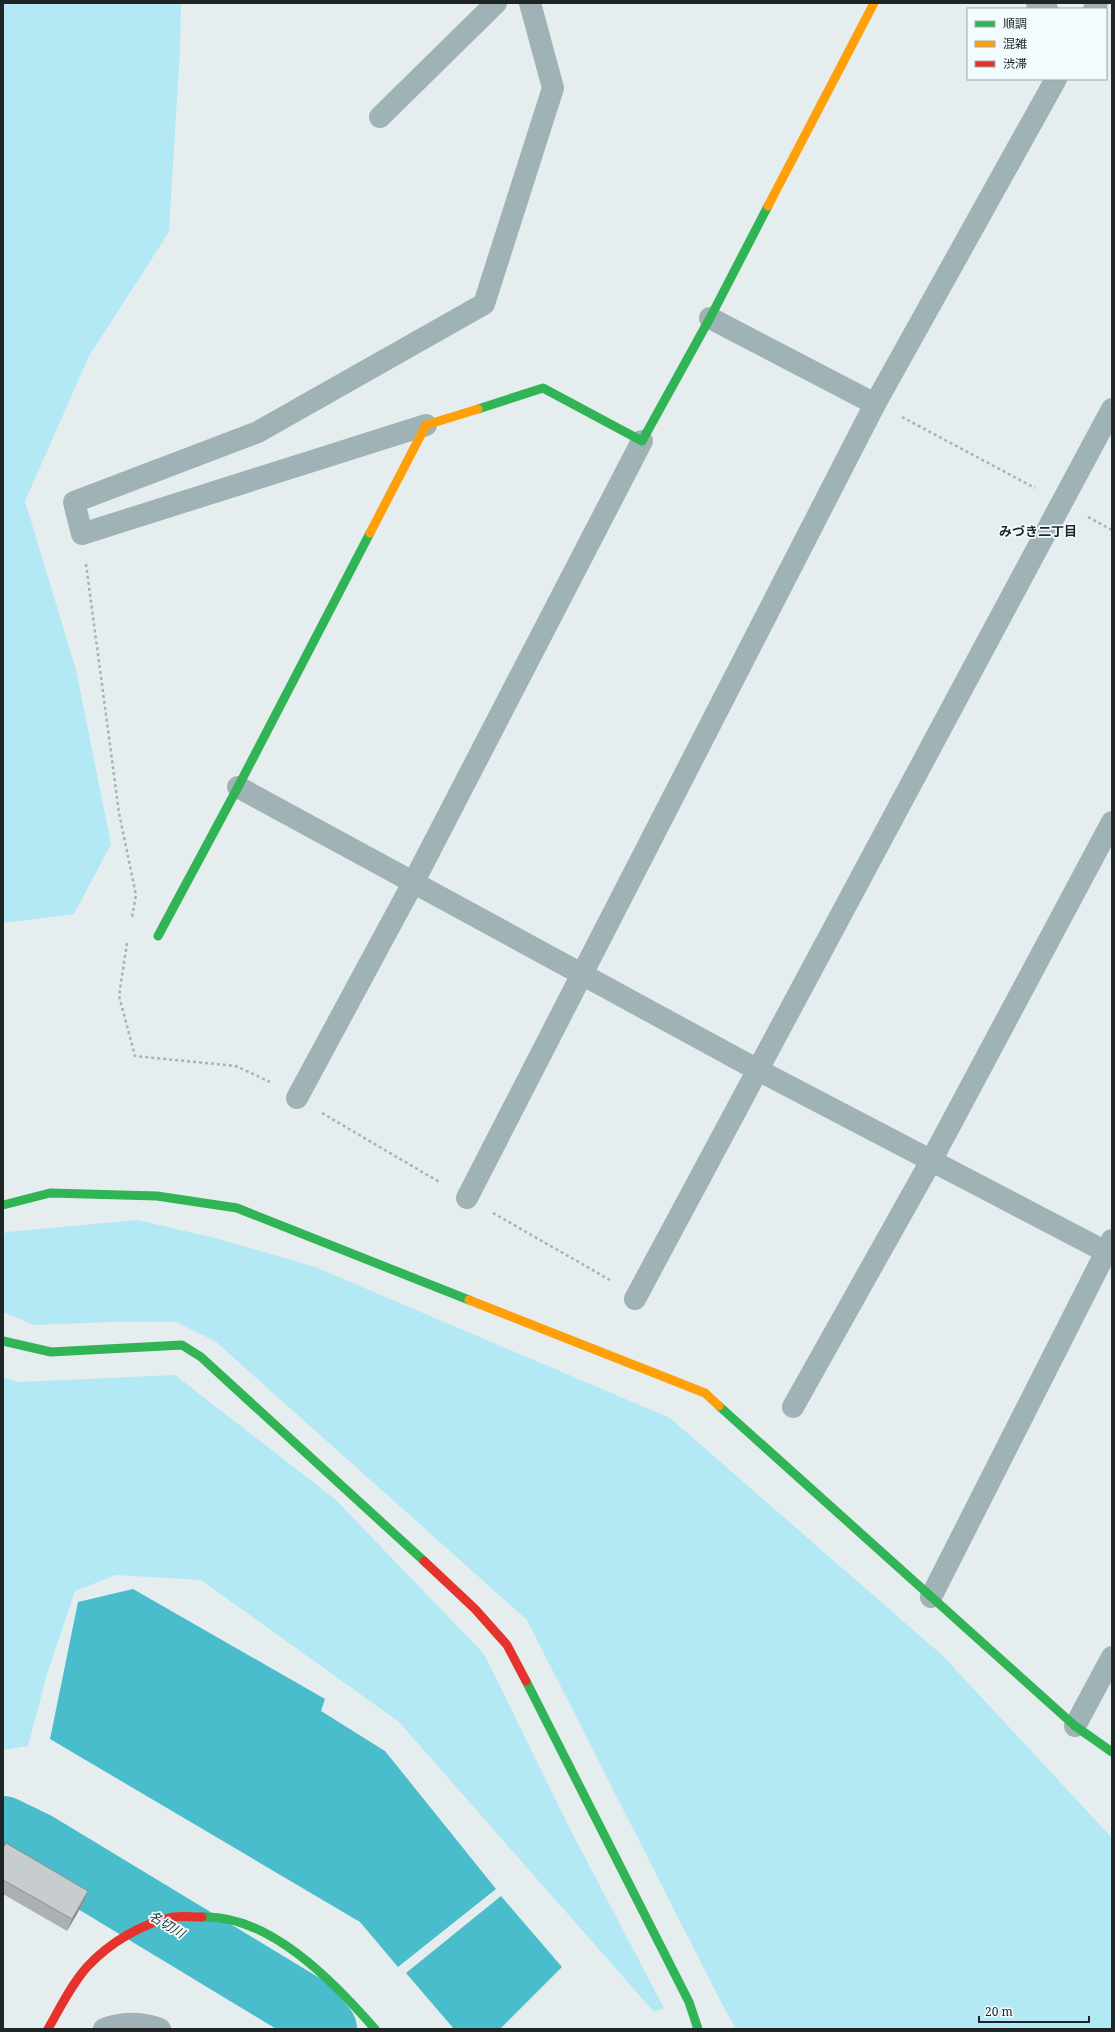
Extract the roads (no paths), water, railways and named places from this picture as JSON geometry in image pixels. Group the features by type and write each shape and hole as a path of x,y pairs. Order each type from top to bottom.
{"street":[{"path":"380,117 496,3"},
{"path":"530,3 553,88 484,304 258,432 74,502 82,534 543,388 642,441"},
{"path":"296,1098 413,883 642,441 710,318 874,3"},
{"path":"1037,3 1046,8"},
{"path":"467,1198 583,975 875,404 1055,80"},
{"path":"710,318 875,404"},
{"path":"634,1299 756,1069 1112,409"},
{"path":"158,936 238,787 426,426"},
{"path":"238,787 756,1069 931,1161 1110,1249 932,1597"},
{"path":"794,1407 931,1161 1112,822"},
{"path":"3,1205 50,1193 157,1196 237,1208 705,1393 1075,1726 1087,1736 1112,1752"},
{"path":"3,1341 51,1352 182,1345 201,1357 333,1476 475,1609 507,1645 689,2002 698,2029"},
{"path":"1075,1726 1112,1657"},
{"path":"48,2029 92,1962 118,1941 142,1927 174,1917 219,1917 251,1928 277,1942 323,1976 363,2015 375,2029"},
{"path":"104,2029 117,2024 139,2023 160,2029"}],"water":[{"path":"133,1589 325,1699 321,1711 385,1751 496,1889 398,1967 360,1922 50,1739 78,1602"},
{"path":"501,1896 562,1967 500,2029 454,2029 406,1973"}],"waterway":[{"name":"名切川","path":"3,1829 36,1845 307,2009 324,2029"}],"district":[{"name":"みづき二丁目","path":"1038,531"}]}
